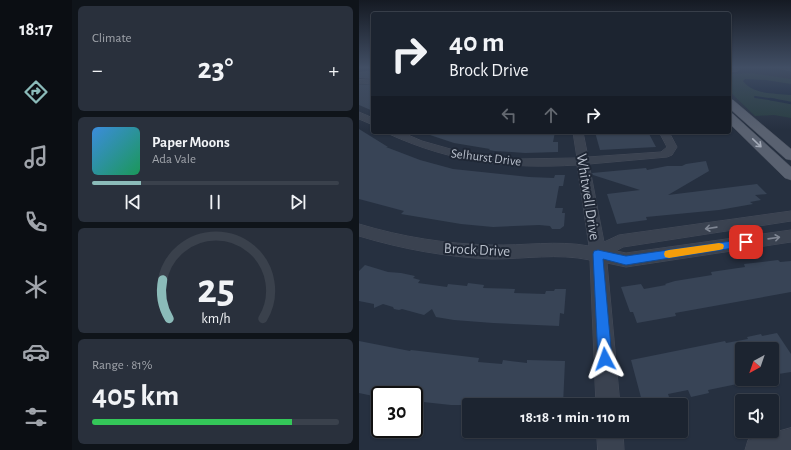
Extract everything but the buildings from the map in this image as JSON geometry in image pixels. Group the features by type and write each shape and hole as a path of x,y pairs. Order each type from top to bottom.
{"main road":[{"path":"731,104 791,156"},
{"path":"731,118 791,175"}],"street":[{"path":"359,115 371,121"},
{"name":"Selhurst Drive","path":"398,134 432,149 465,157 522,163 583,161 668,153 672,147 665,134"},
{"name":"Whitwell Drive","path":"578,134 598,254 608,398"},
{"path":"598,254 619,241 791,216"},
{"name":"Brock Drive","path":"359,230 396,241 449,249 492,252 574,250 626,260 791,236"},
{"path":"610,438 611,450"},
{"path":"758,450 791,441"}],"green space":[{"path":"731,88 791,88 791,118 774,115 755,116 731,93"}],"water":[{"path":"751,88 791,88 791,95 759,91"}],"waterway":[{"path":"755,97 773,100"},
{"path":"773,100 791,103"}],"slow traffic":[{"path":"669,254 719,246"}],"route":[{"path":"605,359 598,254 626,260 746,242"}]}
